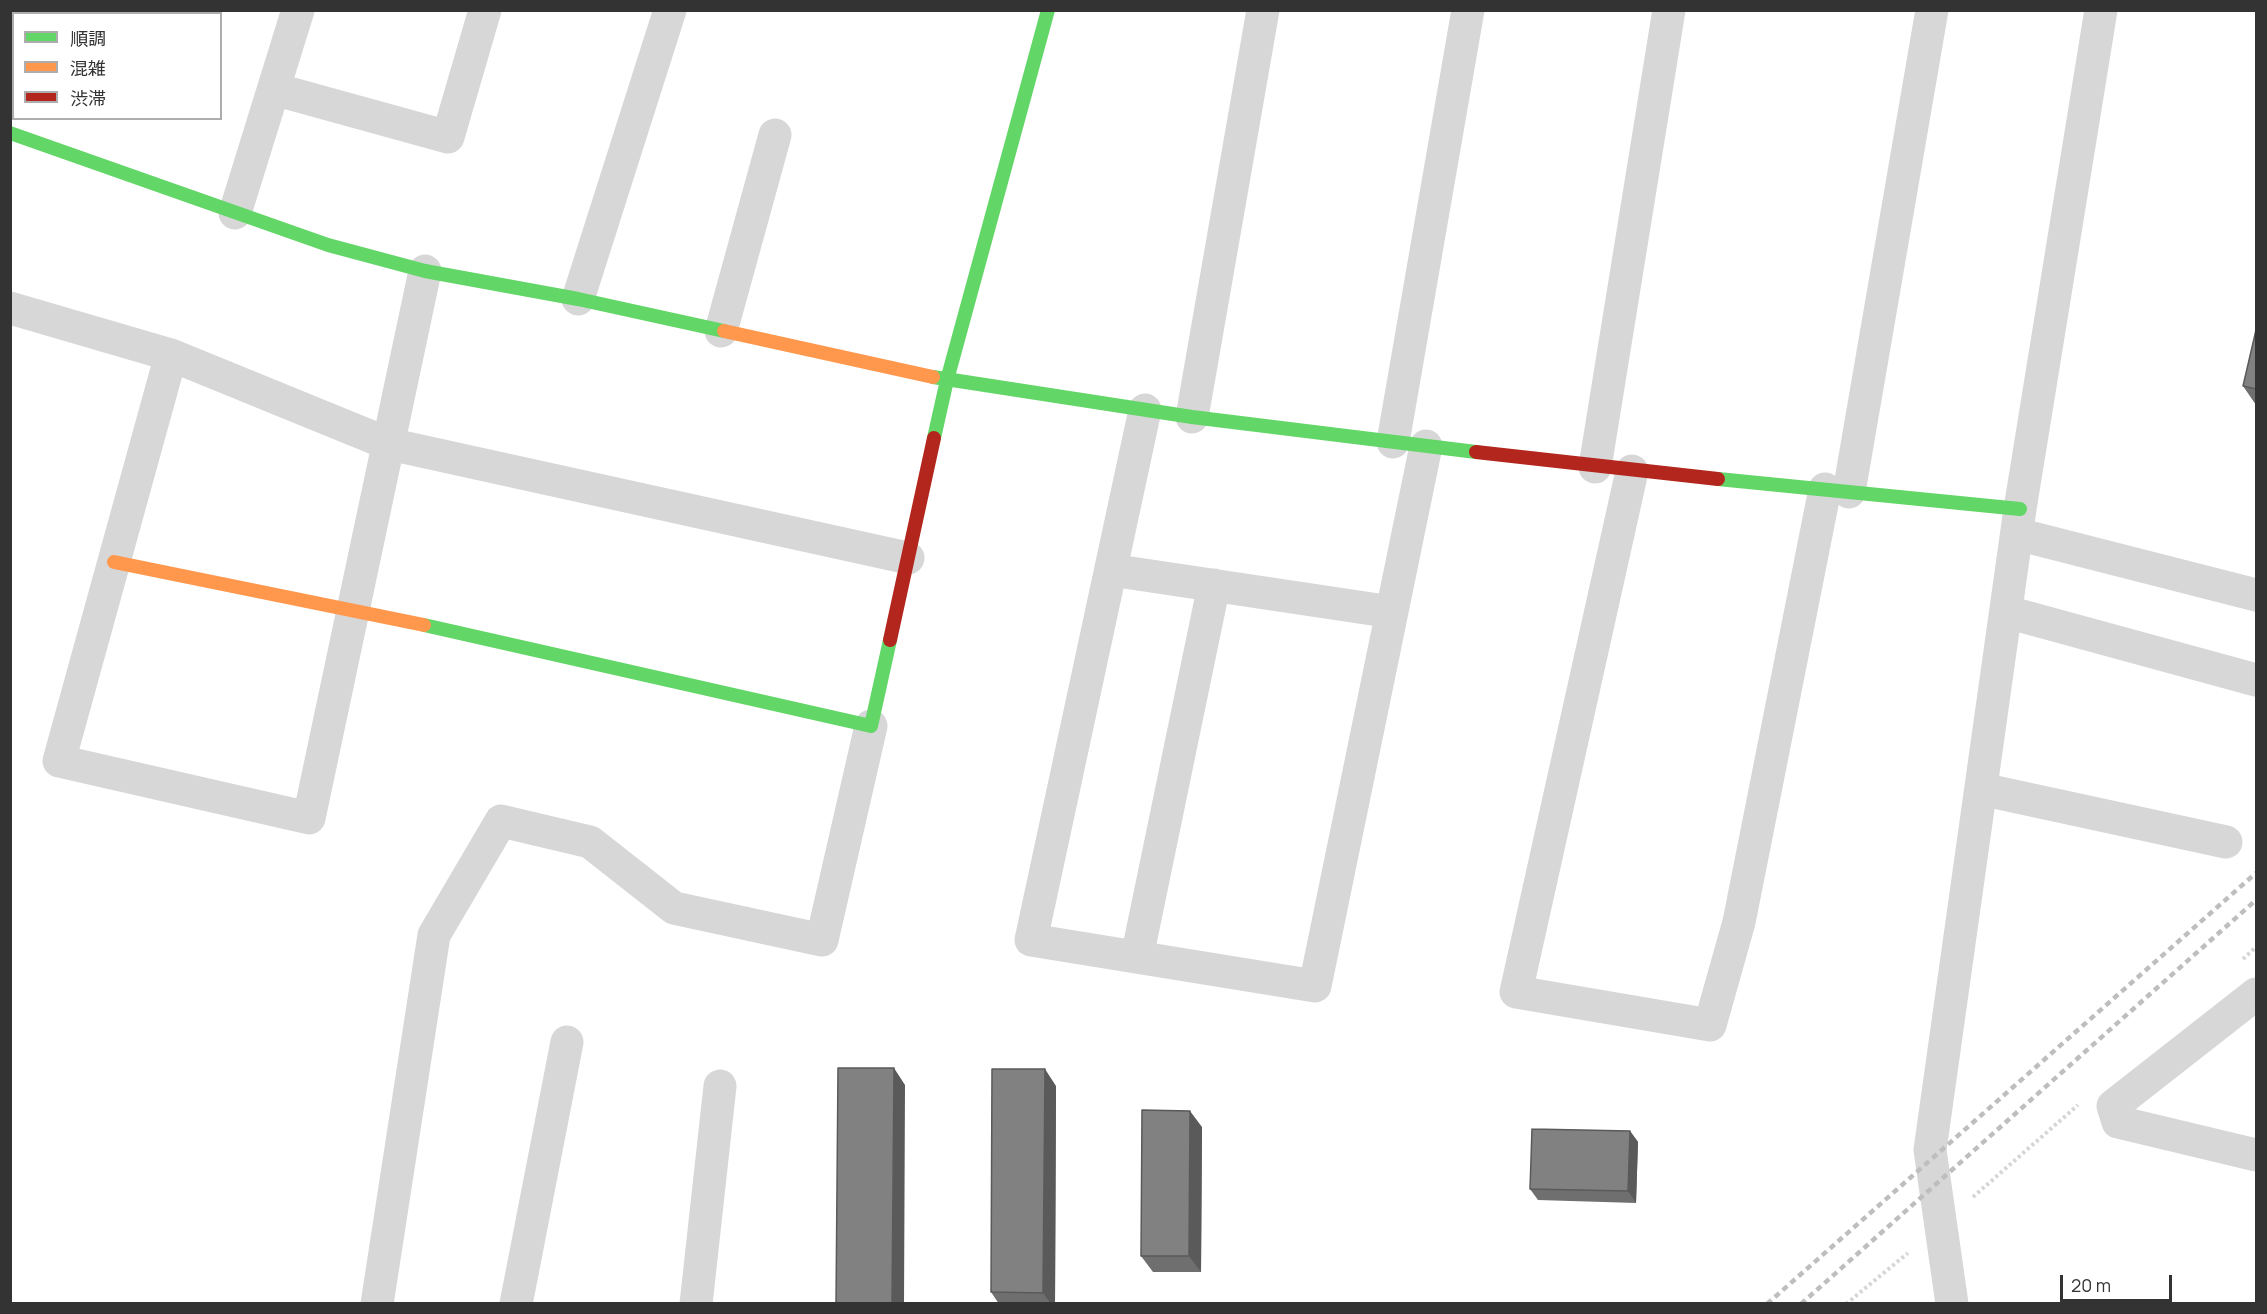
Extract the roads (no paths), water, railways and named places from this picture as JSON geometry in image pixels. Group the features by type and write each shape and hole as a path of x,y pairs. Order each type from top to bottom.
{"street":[{"path":"274,89 448,136 485,10"},
{"path":"578,299 670,10"},
{"path":"377,1304 434,935 501,821 590,842 674,908 822,940 947,380 1048,10"},
{"path":"1192,417 1263,10"},
{"path":"1393,442 1468,10"},
{"path":"1595,467 1669,10"},
{"path":"1632,471 1516,992 1710,1025 1738,922 1837,491 1932,10"},
{"path":"1952,1304 1930,1150 2019,521 2092,53 2101,10"},
{"path":"235,213 274,89 289,13"},
{"path":"10,133 328,245 425,271 578,299 947,380 1192,417 1595,467 1837,491 2019,521 2256,595"},
{"path":"721,331 775,135"},
{"path":"171,355 59,761 309,818 425,271"},
{"path":"10,308 171,355 390,444 908,558"},
{"path":"1145,410 1031,940 1315,986 1426,446"},
{"path":"114,562 353,609 871,726"},
{"path":"1111,570 1392,612"},
{"path":"1137,957 1214,585"},
{"path":"2007,612 2256,680"},
{"path":"1981,789 2226,842"},
{"path":"2256,994 2113,1106 2118,1122 2256,1155"},
{"path":"516,1304 567,1042"},
{"path":"696,1304 720,1086"}],"railway":[{"path":"1767,1304 2256,873"},
{"path":"1801,1304 2256,900"}]}
